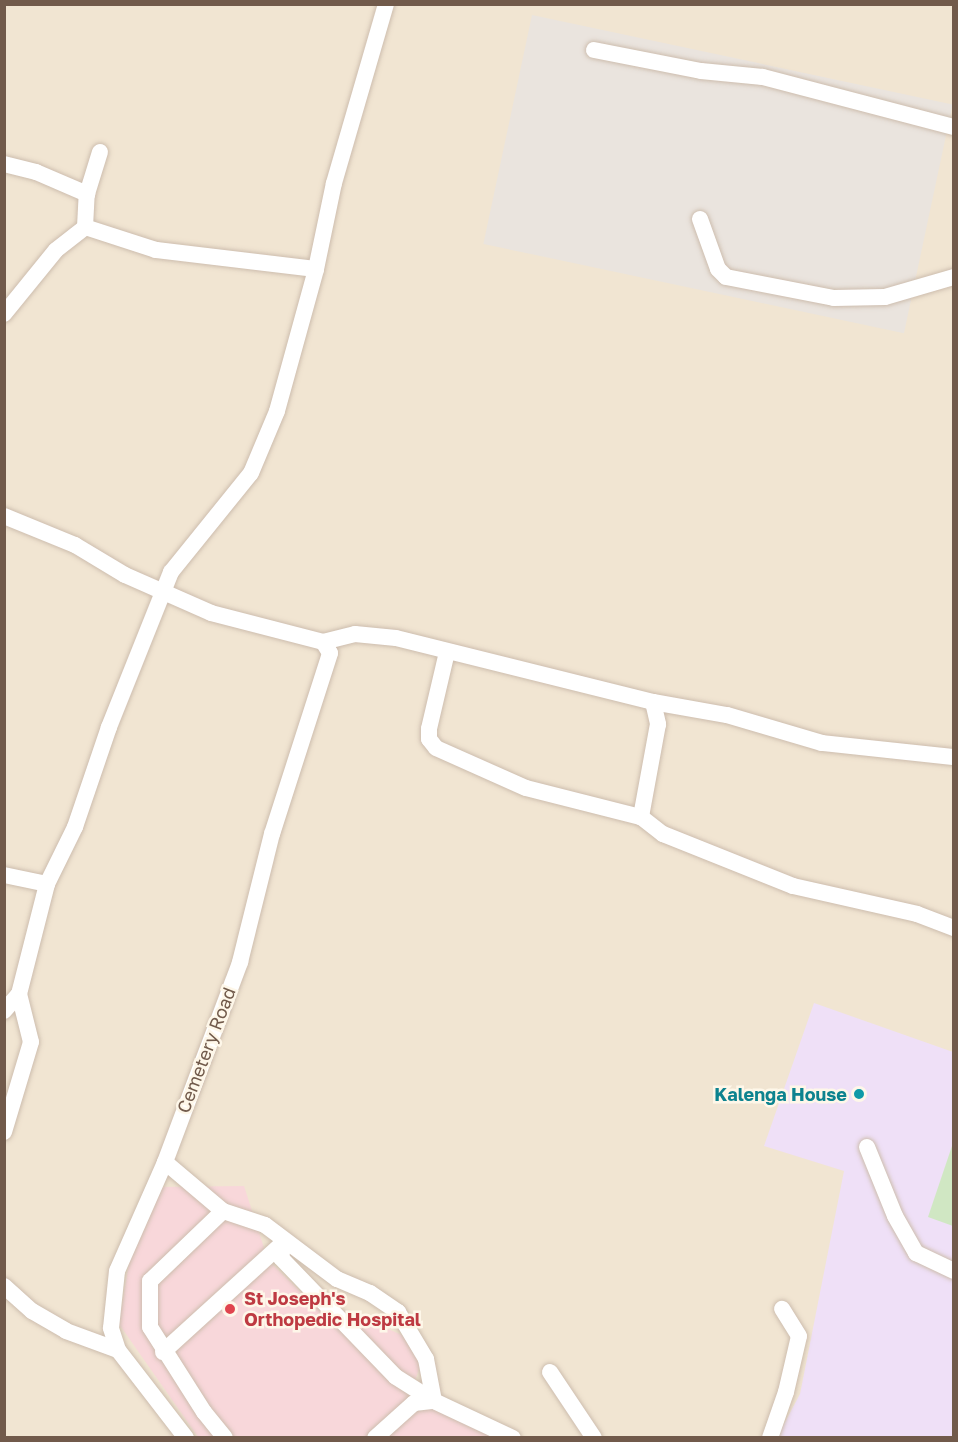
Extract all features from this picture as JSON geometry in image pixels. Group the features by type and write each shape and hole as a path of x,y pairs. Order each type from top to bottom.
{"street":[{"path":"4,1011 19,994 47,884 75,827 109,727 163,590 189,547 251,473 277,411 316,269 334,183 386,4"},
{"path":"594,50 701,71 763,77 954,128"},
{"path":"4,314 56,250 85,227 87,194 100,152"},
{"path":"4,164 36,172 87,194"},
{"path":"700,219 718,269 726,277 834,298 885,297 954,277"},
{"path":"85,227 156,250 316,269"},
{"path":"4,516 75,545 125,575 211,613 323,642 355,634 396,638 653,702 727,715 822,743 954,757"},
{"name":"Cemetery Road","path":"186,1437 118,1350 111,1328 117,1271 165,1162 240,962 272,834 330,653 323,642"},
{"path":"447,652 429,729 429,739 436,748 526,788 641,817 663,834 793,886 917,914 954,928"},
{"path":"641,817 658,724 653,702"},
{"path":"4,875 47,884"},
{"path":"4,1132 31,1042 19,994"},
{"path":"867,1148 895,1216 916,1253 954,1270"},
{"path":"165,1162 223,1211 265,1225 284,1242 337,1279 370,1293 398,1312 426,1359 434,1401"},
{"path":"223,1211 150,1281 150,1327 163,1352 225,1437"},
{"path":"163,1352 284,1242"},
{"path":"284,1242 281,1258 372,1356 396,1377 434,1401 513,1437"},
{"path":"4,1286 33,1311 66,1331 118,1350"},
{"path":"770,1437 786,1392 799,1336 782,1309"},
{"path":"550,1372 594,1437"},
{"path":"375,1437 414,1403 434,1401"}],"shaded area":[{"path":"5,5 953,5 953,1437 5,1437"},
{"path":"532,15 953,104 904,333 483,244"},
{"path":"814,1003 953,1052 953,1437 777,1437 800,1394 844,1171 764,1146"},
{"name":"St Joseph's Orthopedic Hospital","path":"244,1186 268,1260 304,1295 427,1345 414,1384 513,1437 198,1437 119,1324 130,1256 159,1187"}],"green space":[{"path":"953,1143 954,1226 928,1217"}],"place":[{"name":"Kalenga House","path":"859,1094"},
{"name":"St Joseph's Orthopedic Hospital","path":"230,1309"}]}
